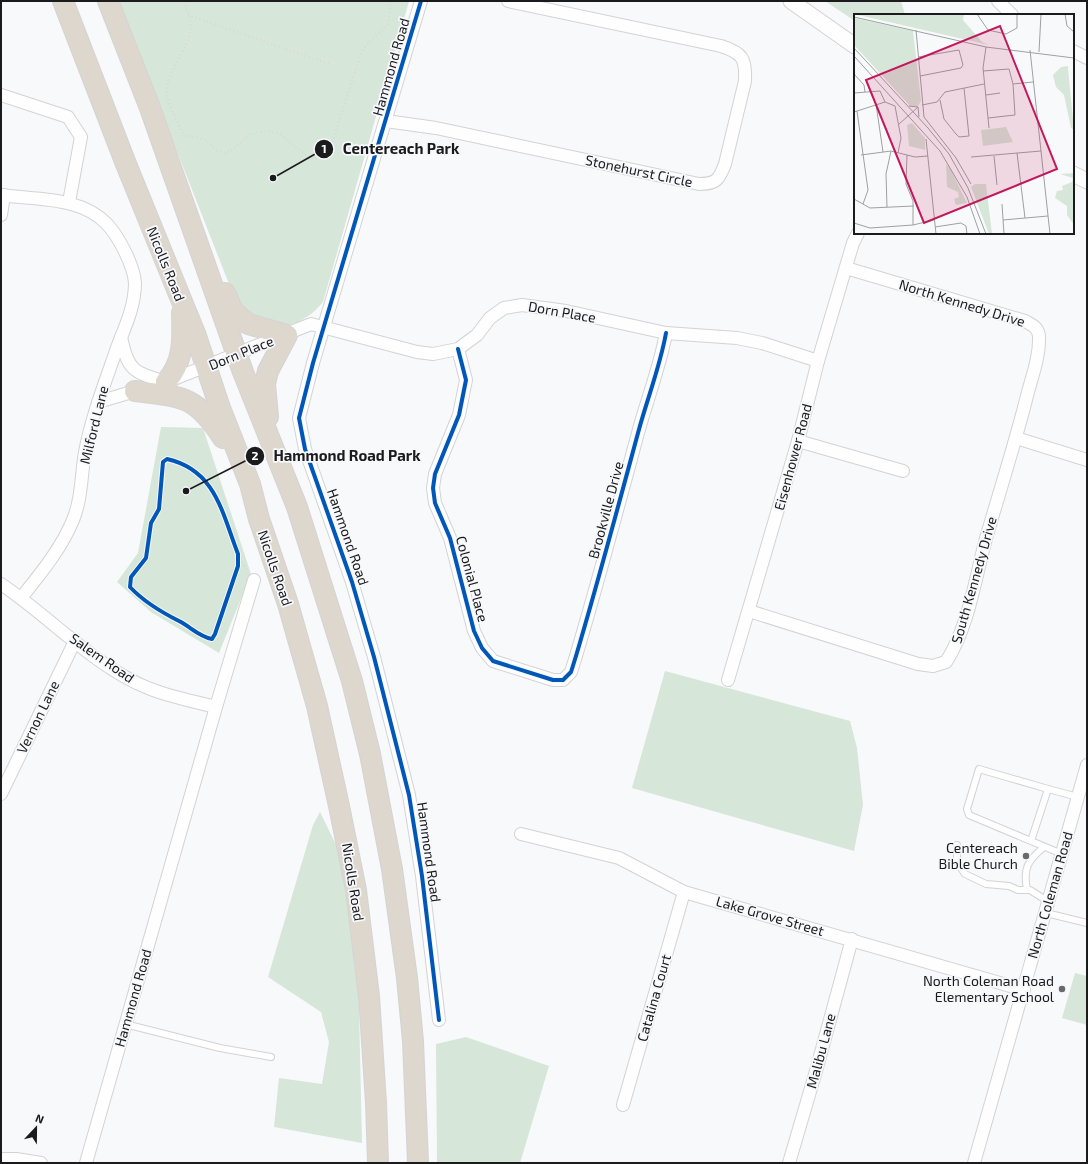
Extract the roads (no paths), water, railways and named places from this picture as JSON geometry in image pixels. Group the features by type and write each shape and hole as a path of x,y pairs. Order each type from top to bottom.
{"highway":[{"name":"Nicolls Road","path":"63,1 196,336 220,408 245,471 259,519 288,604 317,706 356,890 369,996 376,1103 378,1163"},
{"path":"108,1 150,108 237,354 300,514 352,680 370,754 392,869 407,978 413,1041 418,1163"},
{"path":"202,256 223,290 233,311 240,318 248,324 287,335 268,370 265,384 270,440"},
{"path":"166,382 173,374 181,353 183,340 182,303"},
{"path":"135,391 171,395 196,405 209,416 245,471"}],"street":[{"name":"Hammond Road","path":"421,1 299,418 305,448 352,582 374,657 409,795 422,876 439,1020"},
{"name":"Stonehurst Circle","path":"386,121 451,132 699,184 710,184 720,177 726,164 745,81 746,69 742,57 732,50 721,46 508,1"},
{"path":"790,1 854,45"},
{"path":"998,1 1011,14"},
{"path":"1074,52 1087,58"},
{"path":"1,95 68,118 81,137 69,202"},
{"path":"1074,174 1087,180"},
{"path":"1,215 2,195"},
{"name":"Milford Lane","path":"2,195 69,202 89,211 107,224 131,264 135,283 133,304 98,402 85,452 80,501 74,519 49,563 21,598"},
{"name":"Eisenhower Road","path":"728,680 798,441 818,361 853,243 858,234"},
{"name":"North Kennedy Drive","path":"846,268 1025,321 1035,326 1039,333 1038,353 1016,438"},
{"name":"Dorn Place","path":"98,402 166,382 207,367 311,324 417,352 433,354 458,349 477,335 490,318 504,308 522,305 566,311 666,333 737,338 762,342 818,361"},
{"name":"Brookville Drive","path":"553,680 563,680 571,672 621,500 638,431 662,355 666,333"},
{"path":"121,337 128,362 134,370 166,382"},
{"name":"Colonial Place","path":"458,349 466,380 459,415 435,474 433,488 435,503 450,538 474,631 482,648 493,661 553,680"},
{"path":"1016,438 1087,460"},
{"name":"South Kennedy Drive","path":"749,611 918,664 933,666 946,662 953,651 962,628 987,535 1016,438"},
{"path":"798,441 903,471"},
{"name":"Hammond Road","path":"86,1163 216,707 254,580"},
{"name":"Salem Road","path":"1,584 75,641 123,675 147,688 173,697 216,707"},
{"name":"Vernon Lane","path":"1,794 75,641"},
{"name":"North Coleman Road","path":"974,1163 1087,765"},
{"name":"Lake Grove Street","path":"521,834 619,858 684,892 852,939 1024,990"},
{"name":"Catalina Court","path":"623,1104 684,892"},
{"name":"Malibu Lane","path":"789,1163 816,1072 852,939"},
{"path":"1,1159 41,1163"}],"lane":[{"path":"1062,854 969,815 968,809 979,769 1078,797"},
{"path":"1031,841 1048,788"},
{"path":"957,846 957,862 965,874 986,884 1009,886 1018,890 1030,890 1047,908 1087,923"},
{"path":"1027,890 1024,875 1027,865 1036,853 1044,847"},
{"path":"125,1024 220,1048 271,1057"}],"place":[{"name":"Centereach Park","path":"273,178"},
{"name":"Hammond Road Park","path":"186,491"},
{"name":"Centereach Bible Church","path":"1026,856"},
{"name":"North Coleman Road Elementary School","path":"1062,989"}]}
